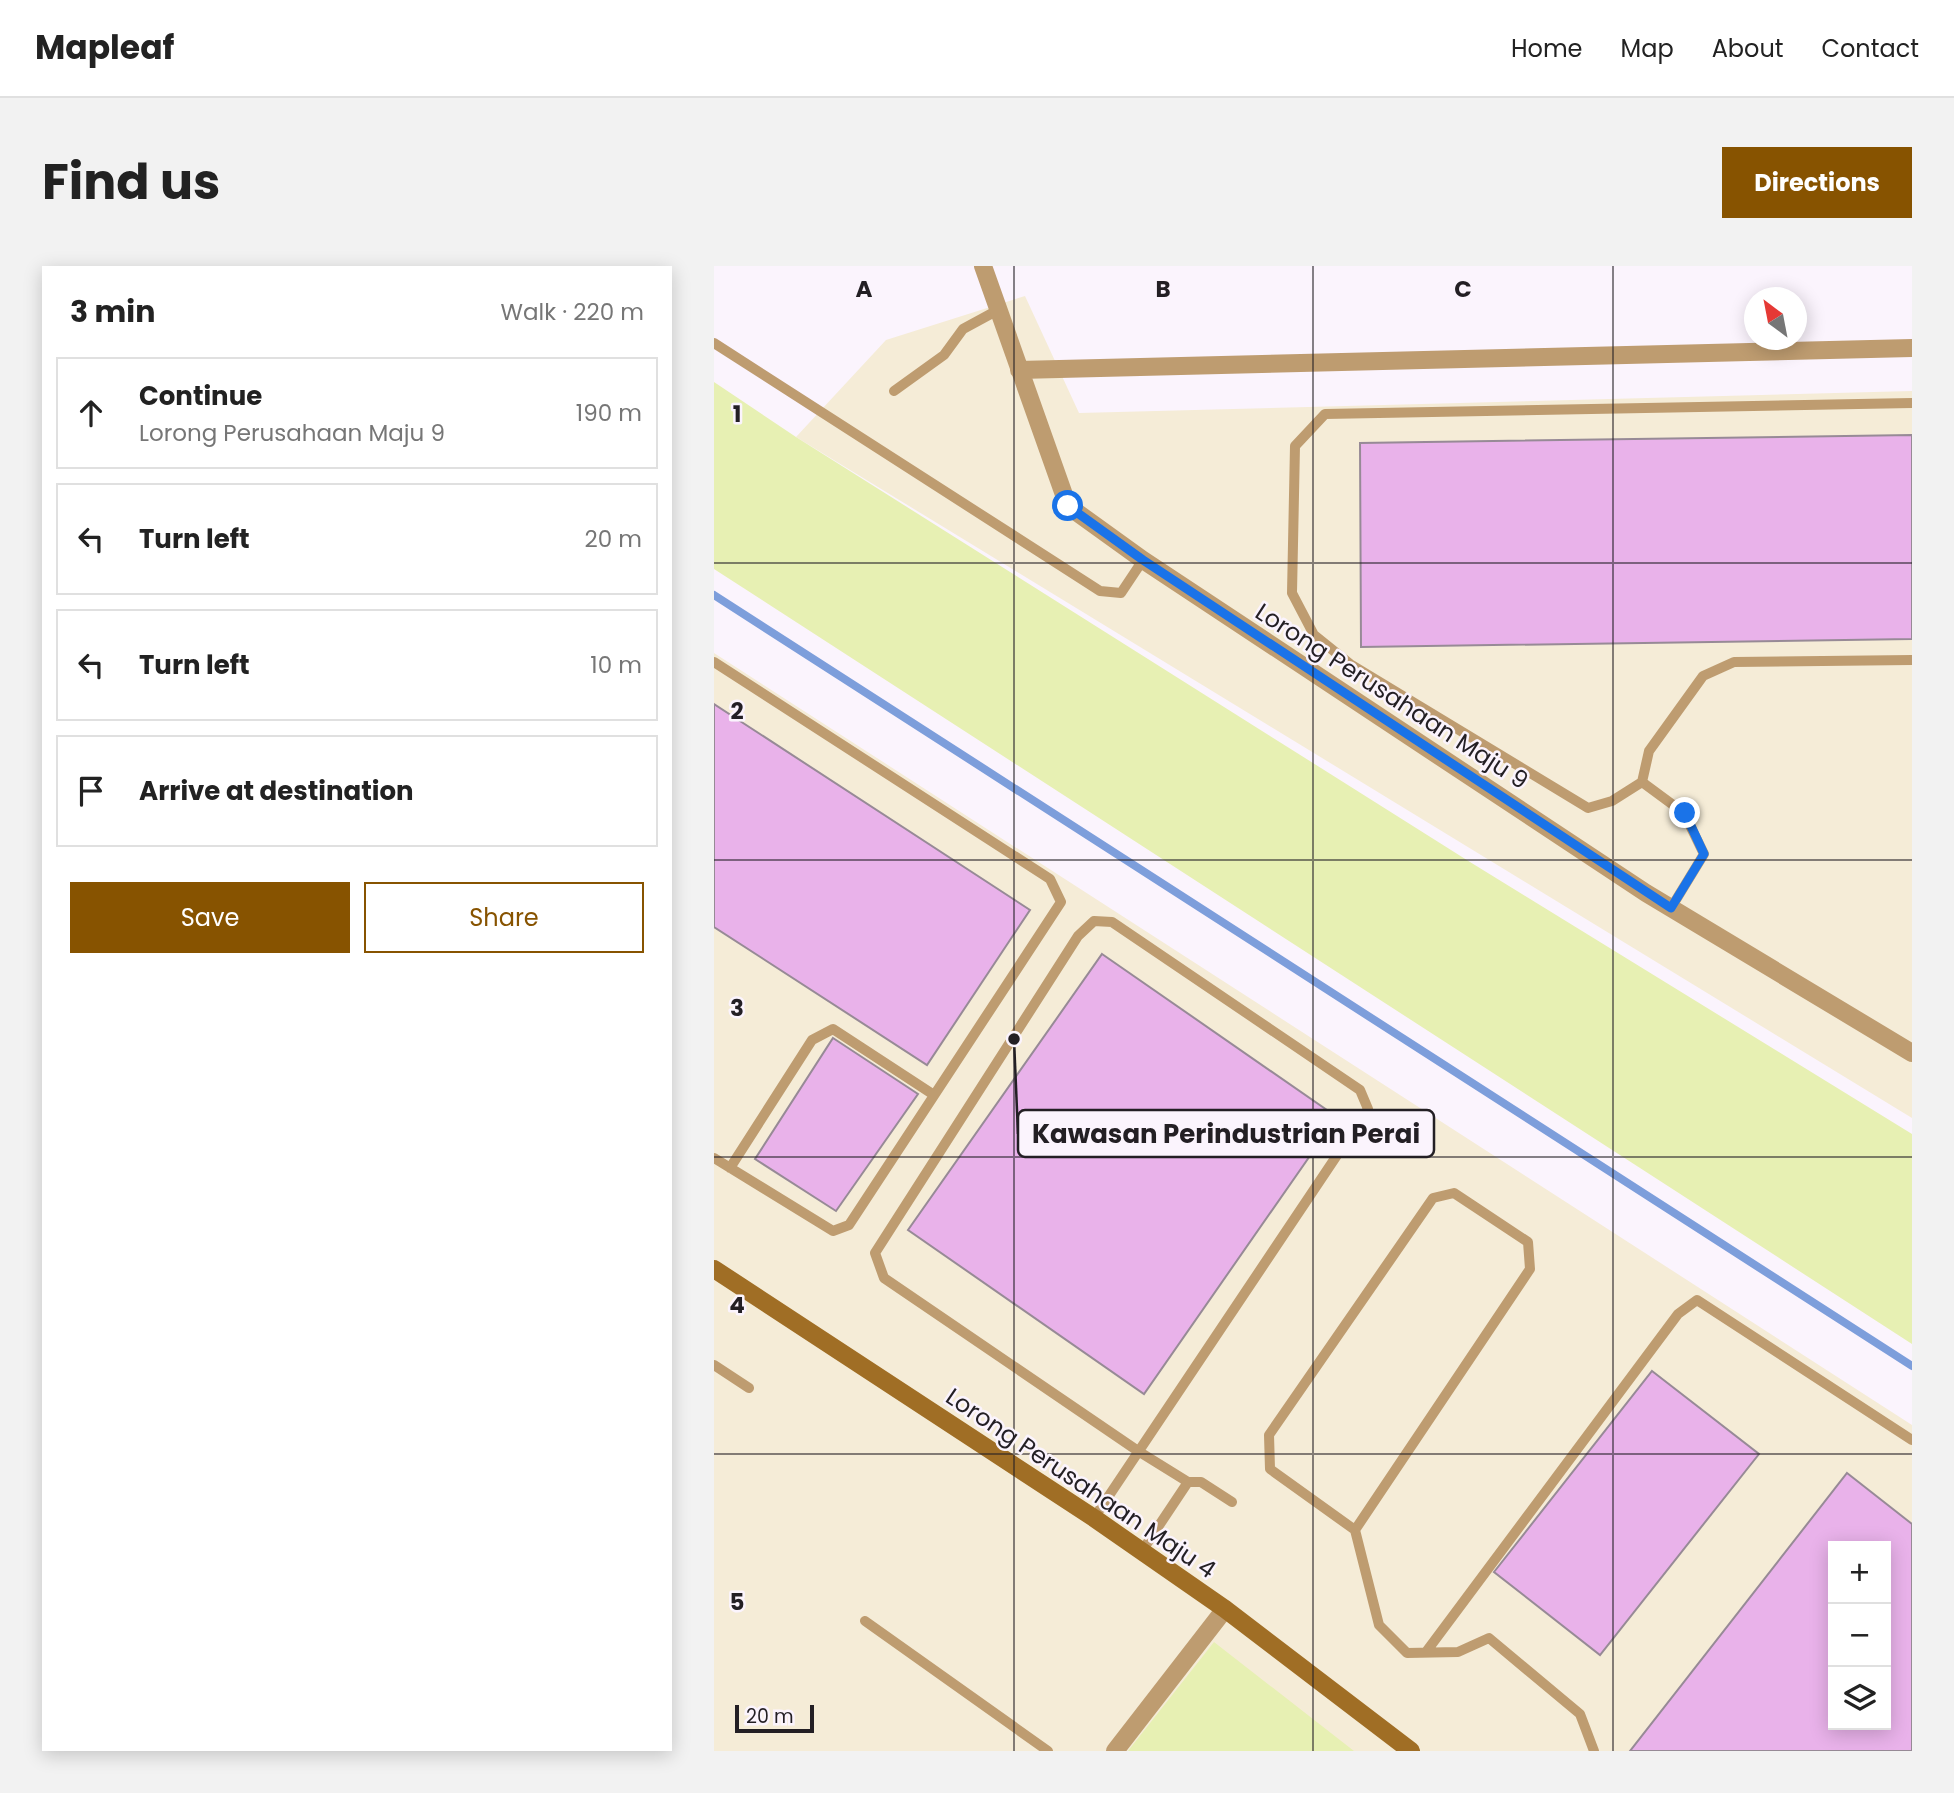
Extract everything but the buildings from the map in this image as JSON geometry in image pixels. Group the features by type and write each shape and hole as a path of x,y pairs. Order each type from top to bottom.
{"street":[{"name":"Lorong Perusahaan Maju 9","path":"983,266 1068,506 1143,560 1671,908 1912,1053"},
{"path":"1019,370 1912,348"},
{"name":"Lorong Perusahaan Maju 4","path":"714,1269 1142,1551 1225,1609 1411,1751"},
{"path":"1115,1751 1225,1609"}],"lane":[{"path":"894,391 944,355 963,329 998,310"},
{"path":"714,343 1100,591 1121,593 1143,560"},
{"path":"1912,403 1738,404 1325,414 1295,446 1292,593 1314,635 1350,664 1588,808 1612,801 1642,782 1649,751 1703,676 1734,663 1912,660"},
{"path":"714,662 1050,879 1061,902 849,1225 833,1231 714,1158"},
{"path":"1642,782 1685,813 1704,854 1671,908"},
{"path":"1094,1518 1138,1451 1368,1109 1360,1090 1112,922 1094,921 1078,936 875,1253 884,1278 1138,1451 1188,1482 1200,1482 1233,1503"},
{"path":"730,1168 812,1040 833,1029 934,1095"},
{"path":"1355,1530 1530,1269 1528,1242 1454,1193 1433,1198 1269,1434 1270,1469 1355,1530 1378,1625 1407,1653 1458,1651 1489,1638 1580,1714 1594,1751"},
{"path":"1426,1652 1678,1314 1698,1300 1912,1440"},
{"path":"714,1364 750,1388"},
{"path":"1142,1551 1188,1482"},
{"path":"865,1621 1048,1751"}],"shaded area":[{"path":"1025,296 1079,413 1912,391 1912,1118 796,437 886,340"},
{"path":"714,653 1912,1425 1912,1751 714,1751"}],"green space":[{"path":"714,382 796,437 1470,862 1912,1134 1912,1344 714,569"},
{"path":"1214,1642 1354,1751 1128,1751"}],"waterway":[{"path":"714,595 1912,1366"}],"place":[{"name":"Kawasan Perindustrian Perai","path":"1014,1039"}],"route":[{"path":"1068,506 1143,560 1671,908 1704,854 1685,813"}]}
